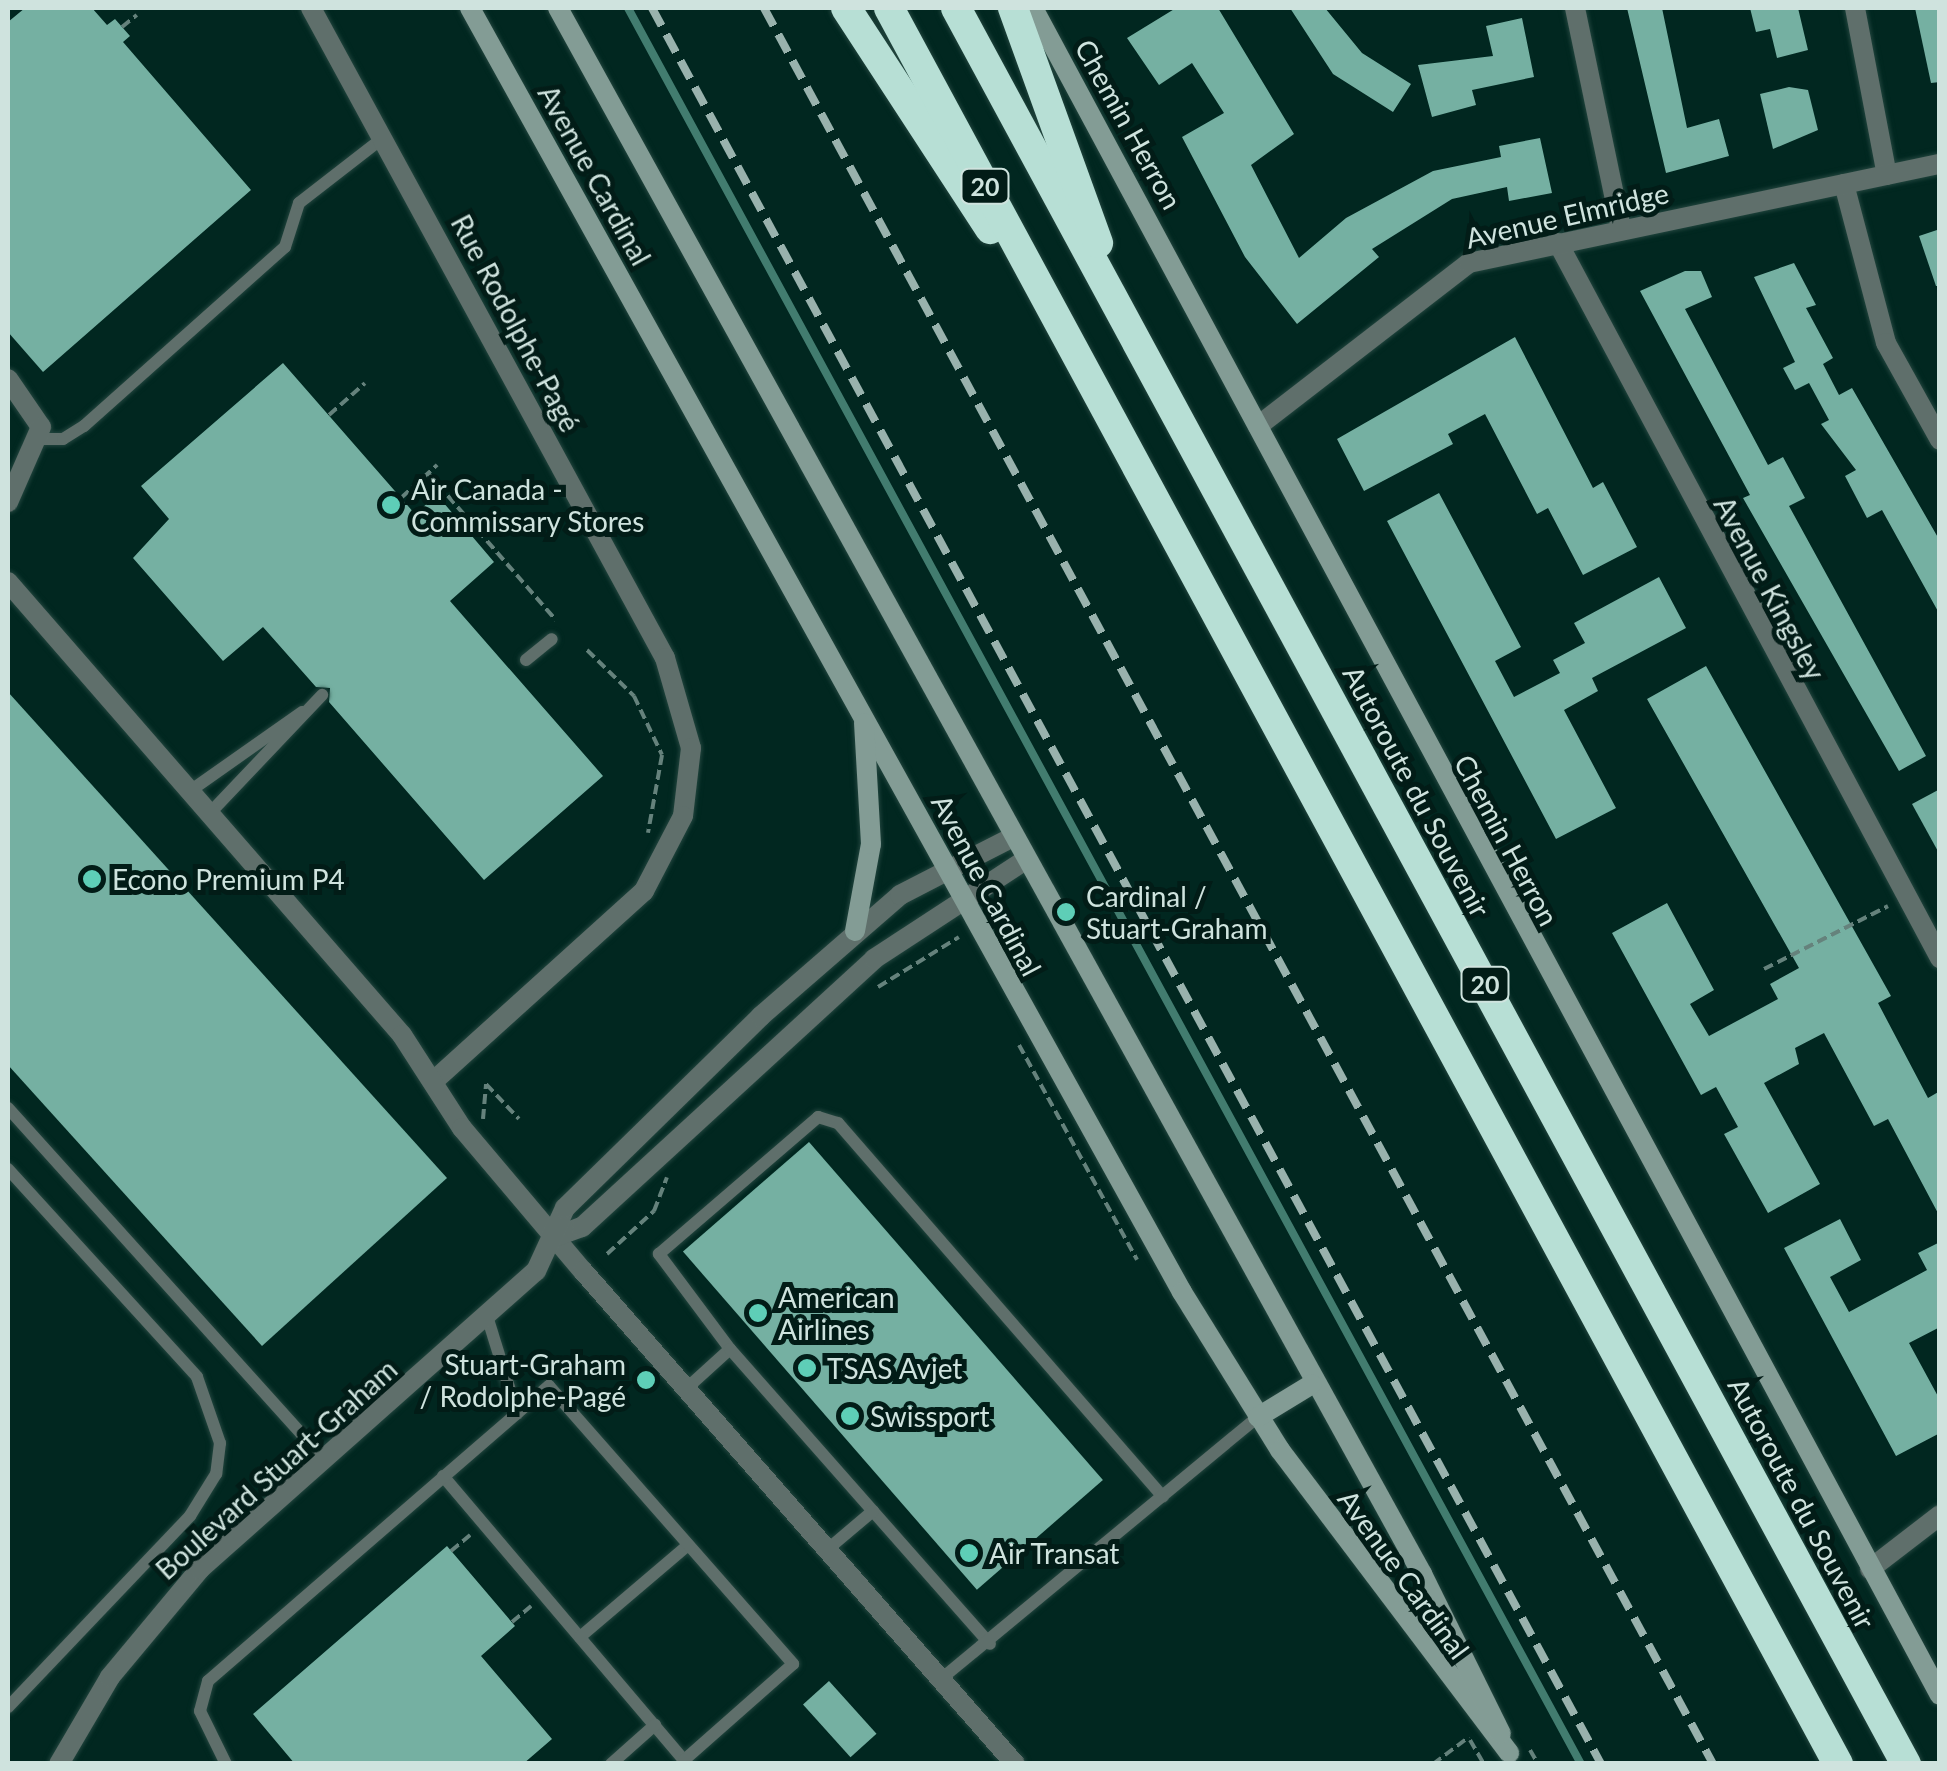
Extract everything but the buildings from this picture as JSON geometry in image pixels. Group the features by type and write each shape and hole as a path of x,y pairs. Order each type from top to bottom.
{"highway":[{"path":"846,8 1082,364"},
{"name":"20","path":"889,8 1838,1764"},
{"name":"Autoroute du Souvenir","path":"956,8 1906,1764"},
{"path":"1013,8 1066,136 1117,303"}],"main road":[{"name":"Avenue Cardinal","path":"470,8 948,872 1258,1416 1512,1758"},
{"name":"Avenue Cardinal","path":"558,8 1009,839 1422,1574 1512,1758"},
{"name":"Chemin Herron","path":"1033,8 1940,1696"},
{"path":"855,932 871,844 863,716"},
{"path":"1258,1416 1312,1384"}],"street":[{"name":"Rue Rodolphe-Pagé","path":"311,8 665,658 692,770 676,836 630,910 434,1081"},
{"path":"1575,8 1621,228"},
{"path":"1855,8 1887,175"},
{"name":"Avenue Elmridge","path":"1258,426 1453,272 1621,228 1940,164"},
{"path":"1844,184 1886,343 1940,440"},
{"name":"Avenue Kingsley","path":"1558,243 1940,958"},
{"path":"8,379 38,418 40,439 8,502"},
{"path":"8,582 210,813 434,1081 554,1237 1015,1764"},
{"name":"Boulevard Stuart-Graham","path":"59,1764 110,1677 176,1596 536,1271 565,1208 855,932 948,872 1009,839"},
{"name":"Boulevard Stuart-Graham","path":"554,1237 582,1227 852,977 962,897 1022,862"},
{"path":"1870,1569 1940,1515"}],"lane":[{"path":"40,439 64,440 84,426 285,246 300,204 384,137"},
{"path":"526,660 552,639"},
{"path":"210,813 264,765 322,695"},
{"path":"190,791 245,745 309,707"},
{"path":"245,745 264,765"},
{"path":"8,1108 324,1459"},
{"path":"990,1644 730,1349 659,1254 818,1117 838,1122 1163,1497"},
{"path":"8,1169 197,1377 220,1443 216,1474 190,1516 8,1707"},
{"path":"488,1316 518,1413"},
{"path":"687,1388 730,1349"},
{"path":"226,1764 200,1711 208,1681 443,1476 550,1386 793,1664 686,1762 443,1476"},
{"path":"941,1678 990,1644 1258,1416"},
{"path":"828,1549 872,1510"},
{"path":"580,1637 688,1545"},
{"path":"1804,1701 1826,1764"},
{"path":"610,1764 655,1725"}],"path":[{"path":"122,27 138,15"},
{"path":"329,415 365,384"},
{"path":"401,498 437,465"},
{"path":"428,473 573,628"},
{"path":"587,650 634,696 656,738 664,776 656,812"},
{"path":"1764,970 1906,897"},
{"path":"864,996 976,922"},
{"path":"486,1084 519,1120"},
{"path":"606,1254 654,1211 668,1177"},
{"path":"451,1552 484,1524"},
{"path":"512,1622 544,1596"},
{"path":"1433,1764 1474,1734"}],"waterway":[{"path":"628,8 1581,1764"}],"railway":[{"path":"652,8 1601,1764"},
{"path":"764,8 1713,1764"}],"place":[{"name":"Air Canada - Commissary Stores","path":"391,505"},
{"name":"Econo Premium P4","path":"92,879"},
{"name":"Cardinal / Stuart-Graham","path":"1066,912"},
{"name":"American Airlines","path":"758,1313"},
{"name":"TSAS Avjet","path":"807,1368"},
{"name":"Stuart-Graham / Rodolphe-Pagé","path":"646,1380"},
{"name":"Swissport","path":"850,1416"},
{"name":"Air Transat","path":"969,1553"}]}
